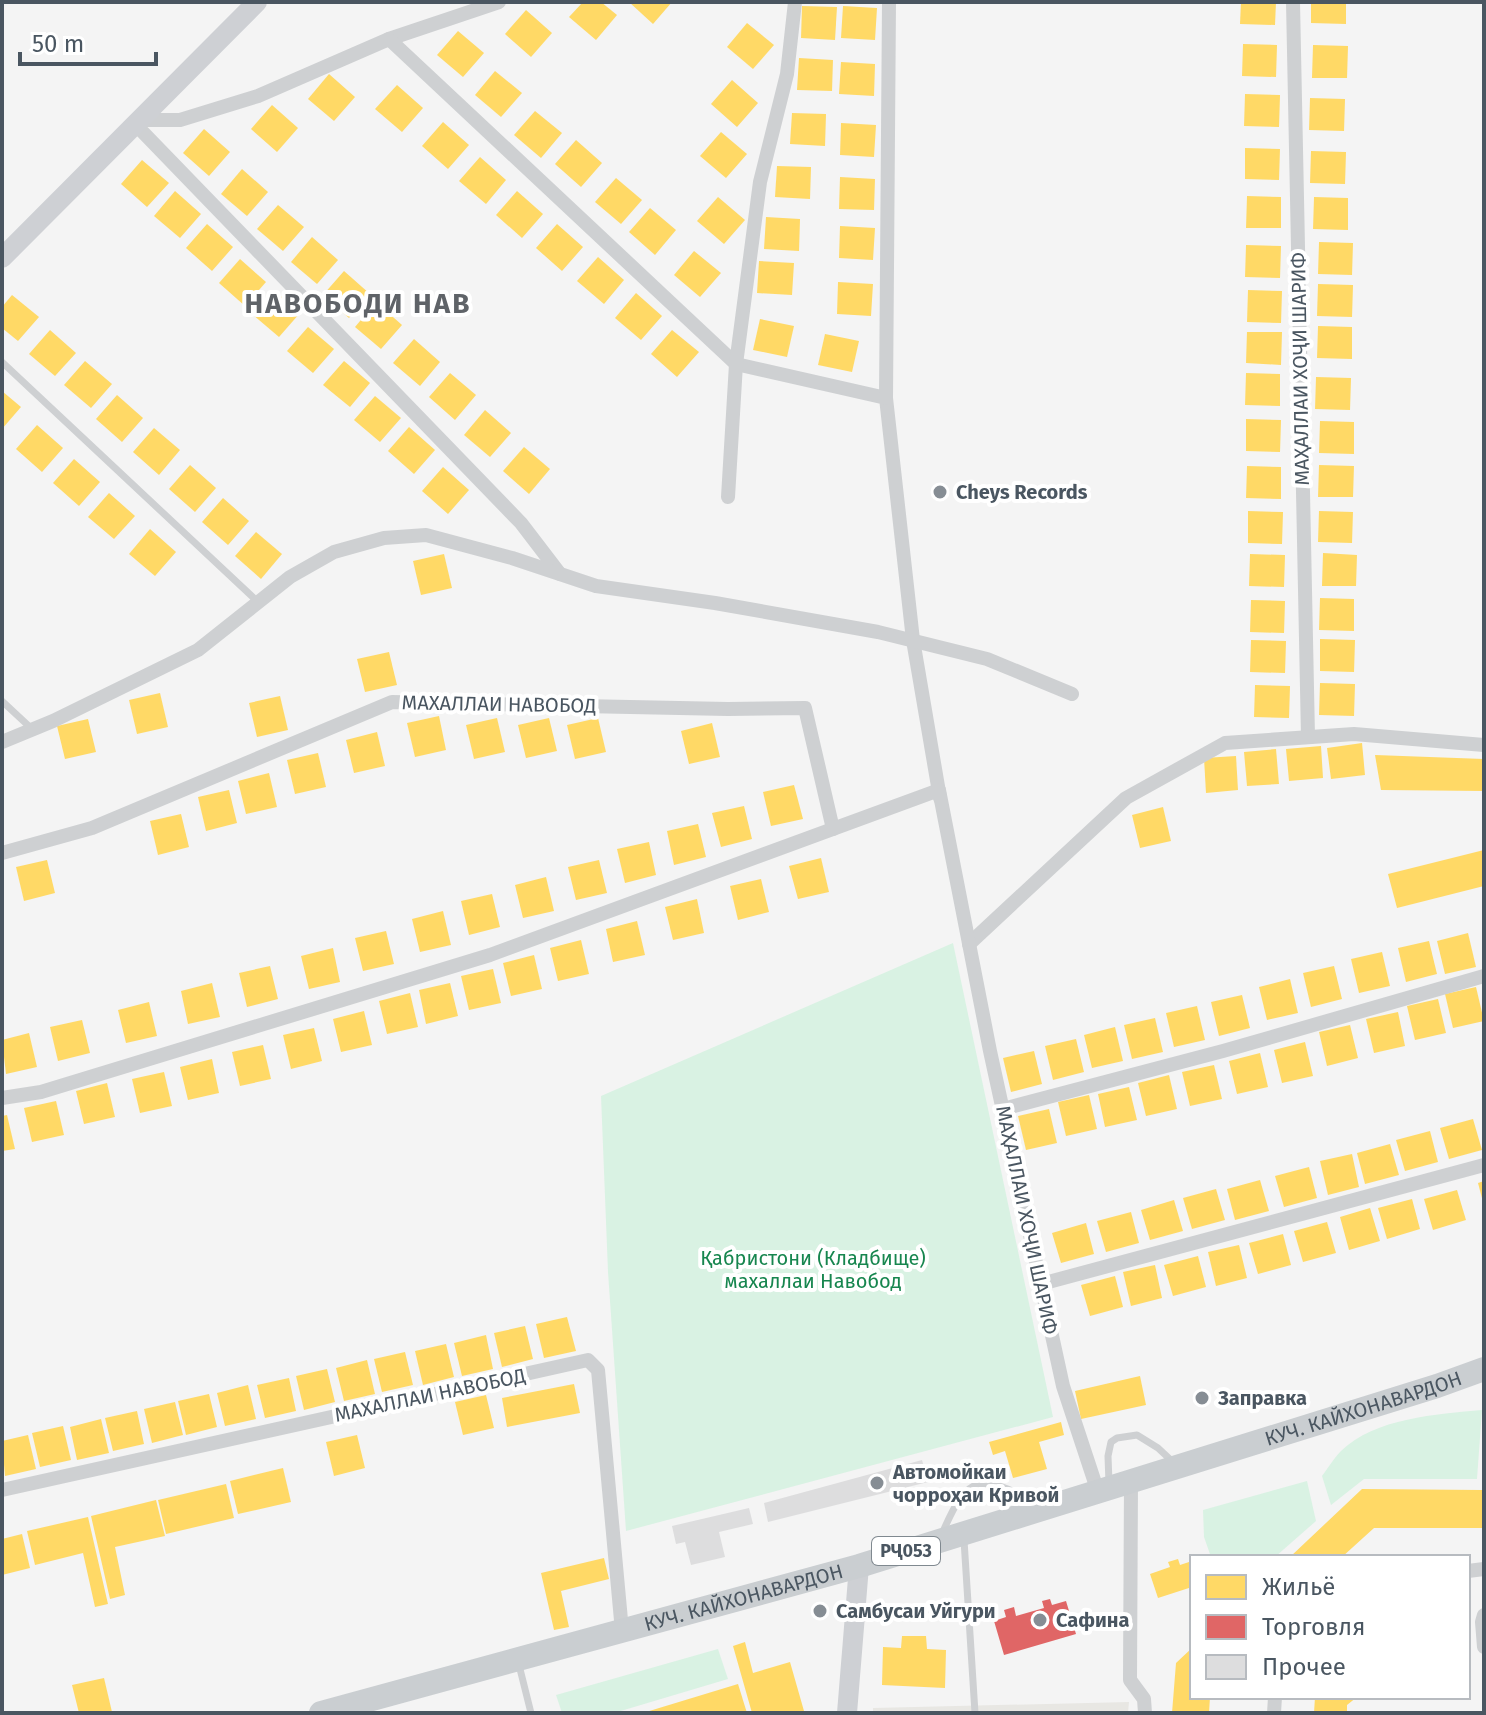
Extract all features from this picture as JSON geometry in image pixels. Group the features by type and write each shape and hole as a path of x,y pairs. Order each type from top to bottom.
{"main road":[{"name":"КУЧ. КАЙХОНАВАРДОН","path":"321,1713 859,1566 1484,1369"}],"street":[{"path":"2,258 257,2"},
{"path":"136,122 180,120 258,96 389,39 499,2"},
{"path":"728,497 736,364 760,182 787,74 795,2"},
{"name":"МАҲАЛЛАИ ХОҶИ ШАРИФ","path":"889,2 886,398 913,640 969,944 1063,1386 1113,1487 1130,1680 1144,1699 1145,1713"},
{"name":"МАҲАЛЛАИ ХОҶИ ШАРИФ","path":"1293,2 1308,737"},
{"path":"389,39 736,364 886,398"},
{"path":"136,122 521,523 560,574"},
{"path":"2,742 198,650 290,577 334,552 384,538 426,535 596,586 715,603 913,640 987,659 1072,694"},
{"name":"МАХАЛЛАИ НАВОБОД","path":"2,853 92,828 392,702 805,708 833,829"},
{"path":"969,944 1126,798 1225,743 1354,734 1484,745"},
{"path":"2,1098 41,1092 490,955 833,829 940,794"},
{"path":"1003,1109 1223,1051 1484,976"},
{"path":"1041,1284 1484,1165"},
{"name":"МАХАЛЛАИ НАВОБОД","path":"2,1490 588,1360 598,1370 622,1631"},
{"path":"847,1713 859,1566"},
{"path":"1484,1615 1484,1647"}],"lane":[{"path":"2,362 258,602"},
{"path":"2,701 32,729"},
{"path":"1113,1487 1108,1456 1111,1442 1117,1438 1137,1435 1179,1467"},
{"path":"939,1541 953,1507 978,1484 996,1483 1046,1508"},
{"path":"964,1533 975,1713"},
{"path":"517,1659 531,1713"}],"shaded area":[{"path":"1129,1702 1128,1713 873,1713 873,1708"}],"green space":[{"name":"Қабристони (Кладбище) махаллаи Навобод","path":"953,943 1053,1417 626,1531 608,1272 601,1096"},
{"path":"1482,1410 1477,1479 1364,1479 1331,1505 1322,1476 1338,1454 1355,1440 1371,1431 1407,1420"},
{"path":"1307,1481 1316,1521 1277,1555 1210,1555 1204,1537 1203,1510"},
{"path":"718,1649 728,1679 614,1713 562,1713 556,1695"}],"building: Жильё":[{"path":"583,2 601,2 617,15 596,40 569,17"},
{"path":"629,2 672,2 653,24"},
{"path":"1241,2 1276,2 1275,25 1240,24"},
{"path":"1311,2 1346,2 1346,24 1311,23"},
{"path":"802,6 837,7 835,40 801,38"},
{"path":"843,6 877,8 875,40 841,38"},
{"path":"526,10 552,33 531,57 505,34"},
{"path":"747,23 774,45 753,69 727,47"},
{"path":"458,31 484,53 463,77 437,55"},
{"path":"1243,44 1277,45 1276,77 1242,76"},
{"path":"1313,45 1348,46 1347,78 1312,78"},
{"path":"799,58 833,60 832,91 797,90"},
{"path":"841,62 875,64 874,96 839,94"},
{"path":"495,71 522,93 501,117 475,95"},
{"path":"329,74 355,97 334,121 308,99"},
{"path":"732,80 758,103 737,127 711,104"},
{"path":"397,85 423,108 402,132 375,109"},
{"path":"1245,94 1280,95 1279,127 1244,126"},
{"path":"1310,98 1345,99 1344,131 1309,130"},
{"path":"272,105 298,128 277,152 251,129"},
{"path":"535,111 562,133 541,158 514,135"},
{"path":"792,113 826,114 825,146 790,144"},
{"path":"443,122 469,145 448,169 422,146"},
{"path":"841,123 876,125 874,157 840,155"},
{"path":"204,129 230,152 209,176 183,153"},
{"path":"721,132 747,154 726,178 700,156"},
{"path":"576,140 602,163 581,187 555,164"},
{"path":"1245,148 1280,149 1279,180 1245,179"},
{"path":"1311,151 1346,152 1345,184 1310,183"},
{"path":"480,157 506,180 486,204 459,181"},
{"path":"142,160 169,183 147,207 121,184"},
{"path":"777,166 811,167 810,199 775,197"},
{"path":"242,169 268,192 247,216 221,194"},
{"path":"840,177 875,179 874,210 839,209"},
{"path":"616,178 642,200 621,224 595,202"},
{"path":"175,191 201,214 180,238 154,216"},
{"path":"517,191 543,214 522,238 496,215"},
{"path":"1247,196 1281,197 1281,228 1246,228"},
{"path":"718,197 745,220 724,244 697,221"},
{"path":"1314,197 1348,198 1348,230 1313,229"},
{"path":"278,205 304,227 283,251 257,229"},
{"path":"650,208 676,230 655,255 629,232"},
{"path":"766,217 800,219 799,251 764,249"},
{"path":"207,224 233,247 212,271 186,248"},
{"path":"557,224 583,247 562,271 536,248"},
{"path":"840,226 875,228 873,260 839,258"},
{"path":"312,237 338,260 317,284 291,262"},
{"path":"1319,242 1353,243 1352,275 1318,274"},
{"path":"1246,245 1281,246 1280,278 1245,277"},
{"path":"694,251 721,273 700,297 674,275"},
{"path":"598,257 624,280 604,304 577,281"},
{"path":"240,259 266,282 245,306 219,283"},
{"path":"759,261 794,263 792,295 757,293"},
{"path":"344,271 370,294 349,318 323,295"},
{"path":"838,282 873,284 871,316 837,314"},
{"path":"1318,284 1353,285 1352,317 1317,316"},
{"path":"274,290 300,313 279,337 253,315"},
{"path":"1248,290 1282,291 1281,323 1247,322"},
{"path":"636,293 662,316 641,340 615,318"},
{"path":"12,295 39,317 18,341 2,328 2,307"},
{"path":"376,302 402,325 381,349 355,327"},
{"path":"760,319 794,326 787,357 753,350"},
{"path":"1318,326 1352,327 1352,359 1317,358"},
{"path":"308,327 334,349 313,373 287,351"},
{"path":"50,330 76,353 55,376 29,354"},
{"path":"672,330 699,352 677,377 651,354"},
{"path":"1247,332 1282,332 1281,365 1246,363"},
{"path":"825,334 859,341 852,372 818,365"},
{"path":"414,339 440,362 420,386 393,363"},
{"path":"85,361 112,384 91,408 64,385"},
{"path":"344,361 370,383 350,407 323,385"},
{"path":"450,373 476,395 455,420 429,397"},
{"path":"1246,373 1280,374 1280,406 1245,405"},
{"path":"1316,377 1351,378 1350,410 1315,409"},
{"path":"2,391 21,407 2,429"},
{"path":"117,395 143,418 122,442 96,419"},
{"path":"375,396 401,418 380,442 354,420"},
{"path":"485,410 511,433 490,457 464,435"},
{"path":"1246,419 1281,420 1280,452 1246,451"},
{"path":"1320,421 1354,422 1354,454 1319,453"},
{"path":"37,425 63,448 42,472 16,449"},
{"path":"409,427 435,450 414,474 388,451"},
{"path":"154,428 180,450 159,475 133,452"},
{"path":"524,447 550,469 529,494 503,471"},
{"path":"74,459 100,482 79,506 53,483"},
{"path":"190,465 216,488 195,512 169,489"},
{"path":"1319,465 1354,466 1353,497 1318,497"},
{"path":"1247,466 1281,467 1281,499 1246,498"},
{"path":"443,467 469,490 448,514 422,491"},
{"path":"109,493 135,516 114,539 88,517"},
{"path":"223,498 249,521 228,545 202,522"},
{"path":"1248,511 1283,512 1282,544 1248,543"},
{"path":"1319,511 1353,512 1352,543 1318,542"},
{"path":"150,529 176,552 155,576 129,554"},
{"path":"256,532 282,554 261,579 235,556"},
{"path":"1323,553 1357,555 1356,586 1322,586"},
{"path":"444,554 452,588 421,595 413,561"},
{"path":"1250,554 1285,555 1284,587 1249,586"},
{"path":"1320,598 1354,599 1354,631 1319,630"},
{"path":"1251,600 1285,601 1284,633 1250,632"},
{"path":"1320,639 1355,640 1354,672 1320,671"},
{"path":"1251,640 1286,641 1285,673 1250,672"},
{"path":"389,652 397,685 365,692 357,659"},
{"path":"1320,683 1355,684 1354,716 1319,715"},
{"path":"1255,685 1290,686 1289,718 1254,717"},
{"path":"160,693 168,727 137,734 129,700"},
{"path":"280,696 288,730 257,737 249,703"},
{"path":"439,716 446,750 415,757 407,723"},
{"path":"497,718 505,752 474,759 466,725"},
{"path":"549,718 557,751 526,758 518,725"},
{"path":"598,718 606,752 575,759 567,725"},
{"path":"88,719 96,752 65,759 57,726"},
{"path":"712,723 720,757 689,764 681,731"},
{"path":"377,732 385,766 354,773 346,740"},
{"path":"1362,743 1365,775 1331,779 1327,748"},
{"path":"1321,746 1323,778 1289,781 1286,749"},
{"path":"1276,749 1279,784 1247,786 1244,752"},
{"path":"318,753 326,787 295,794 287,760"},
{"path":"1375,755 1484,759 1484,791 1381,790"},
{"path":"1236,756 1238,790 1206,793 1204,758"},
{"path":"269,773 277,807 246,814 238,781"},
{"path":"794,785 803,819 771,826 763,792"},
{"path":"229,790 237,823 206,831 198,797"},
{"path":"744,806 752,839 721,847 712,813"},
{"path":"1163,807 1171,841 1140,848 1132,815"},
{"path":"181,814 189,847 158,855 150,821"},
{"path":"698,824 706,857 674,865 667,831"},
{"path":"649,842 656,875 625,883 617,849"},
{"path":"1484,850 1484,886 1397,908 1388,874"},
{"path":"821,858 829,892 798,899 789,866"},
{"path":"47,860 55,893 24,901 16,867"},
{"path":"599,860 607,893 576,900 568,867"},
{"path":"546,877 554,911 523,918 515,885"},
{"path":"761,879 769,912 738,920 730,886"},
{"path":"492,894 500,927 469,935 461,901"},
{"path":"697,899 704,933 673,940 665,907"},
{"path":"443,911 451,945 420,952 412,919"},
{"path":"637,921 645,955 613,962 606,929"},
{"path":"386,931 394,964 363,971 355,938"},
{"path":"1468,933 1476,967 1445,974 1437,941"},
{"path":"581,940 589,974 558,981 550,948"},
{"path":"1429,941 1437,974 1406,982 1398,948"},
{"path":"333,948 340,982 309,989 301,956"},
{"path":"1382,952 1390,986 1359,993 1351,959"},
{"path":"534,955 542,989 511,996 503,963"},
{"path":"270,966 278,999 247,1007 239,973"},
{"path":"1334,966 1342,999 1311,1007 1303,973"},
{"path":"493,969 501,1003 469,1010 461,976"},
{"path":"1290,979 1298,1013 1267,1020 1259,987"},
{"path":"212,983 220,1017 188,1024 181,991"},
{"path":"450,983 458,1016 426,1024 419,990"},
{"path":"1476,987 1484,1021 1453,1028 1445,994"},
{"path":"410,993 418,1027 387,1034 379,1001"},
{"path":"1242,995 1250,1028 1219,1036 1211,1002"},
{"path":"1438,999 1446,1033 1415,1040 1407,1006"},
{"path":"149,1002 157,1036 126,1043 118,1010"},
{"path":"1197,1006 1205,1040 1174,1047 1166,1013"},
{"path":"364,1011 372,1045 341,1052 333,1019"},
{"path":"1398,1012 1405,1046 1374,1053 1366,1019"},
{"path":"1155,1018 1163,1052 1132,1059 1124,1025"},
{"path":"82,1020 90,1053 58,1061 50,1027"},
{"path":"1350,1025 1358,1058 1327,1066 1319,1032"},
{"path":"1115,1027 1123,1061 1092,1068 1084,1035"},
{"path":"314,1028 322,1061 291,1069 283,1035"},
{"path":"29,1033 37,1067 6,1074 2,1040"},
{"path":"1076,1039 1084,1072 1053,1080 1045,1046"},
{"path":"1305,1042 1313,1076 1282,1083 1274,1050"},
{"path":"263,1045 271,1079 240,1086 232,1052"},
{"path":"1034,1051 1042,1084 1011,1092 1003,1058"},
{"path":"1260,1053 1268,1087 1237,1094 1229,1061"},
{"path":"212,1059 219,1093 188,1100 180,1067"},
{"path":"1214,1065 1222,1099 1190,1106 1182,1072"},
{"path":"164,1072 172,1106 140,1113 132,1079"},
{"path":"1169,1075 1177,1109 1146,1116 1138,1083"},
{"path":"107,1083 115,1117 84,1124 76,1091"},
{"path":"1129,1087 1137,1120 1105,1127 1098,1094"},
{"path":"1089,1095 1097,1129 1066,1136 1058,1102"},
{"path":"56,1101 64,1135 32,1142 24,1108"},
{"path":"1049,1109 1057,1143 1026,1150 1018,1116"},
{"path":"7,1115 15,1149 2,1151 2,1116"},
{"path":"1473,1119 1482,1150 1449,1159 1440,1128"},
{"path":"1430,1131 1438,1162 1405,1171 1396,1140"},
{"path":"1390,1144 1399,1175 1365,1184 1357,1153"},
{"path":"1352,1154 1359,1187 1328,1195 1320,1161"},
{"path":"1309,1167 1317,1198 1284,1207 1275,1176"},
{"path":"1260,1180 1269,1211 1235,1220 1227,1189"},
{"path":"1484,1181 1484,1201 1483,1202 1478,1183"},
{"path":"1216,1189 1225,1220 1192,1229 1183,1198"},
{"path":"1457,1190 1466,1220 1433,1230 1424,1199"},
{"path":"1412,1199 1420,1229 1387,1239 1378,1208"},
{"path":"1174,1200 1183,1231 1150,1240 1141,1210"},
{"path":"1370,1208 1380,1241 1349,1250 1340,1217"},
{"path":"1131,1212 1139,1243 1106,1252 1097,1221"},
{"path":"1327,1222 1336,1253 1303,1262 1294,1231"},
{"path":"1086,1223 1094,1254 1061,1263 1052,1233"},
{"path":"1283,1234 1291,1265 1258,1274 1249,1243"},
{"path":"1239,1245 1247,1278 1216,1286 1208,1252"},
{"path":"1198,1256 1206,1287 1173,1296 1164,1265"},
{"path":"1155,1265 1162,1298 1131,1306 1123,1272"},
{"path":"1115,1276 1123,1307 1090,1316 1081,1285"},
{"path":"567,1317 576,1351 544,1358 536,1324"},
{"path":"525,1326 533,1359 502,1367 494,1333"},
{"path":"486,1335 493,1369 462,1376 454,1343"},
{"path":"446,1344 454,1377 423,1385 415,1351"},
{"path":"405,1352 413,1385 382,1392 374,1359"},
{"path":"367,1360 375,1394 344,1401 336,1368"},
{"path":"327,1369 335,1402 304,1410 296,1376"},
{"path":"1140,1376 1146,1405 1081,1419 1075,1391"},
{"path":"289,1378 296,1411 265,1418 257,1385"},
{"path":"574,1384 580,1413 507,1427 502,1398"},
{"path":"248,1385 256,1419 225,1426 217,1393"},
{"path":"209,1394 217,1427 186,1435 178,1401"},
{"path":"486,1395 494,1428 463,1435 455,1402"},
{"path":"175,1402 183,1435 152,1443 144,1409"},
{"path":"137,1411 144,1444 113,1451 105,1418"},
{"path":"101,1419 109,1453 77,1460 70,1427"},
{"path":"1061,1422 1064,1435 1039,1442 1047,1469 1013,1478 1005,1451 993,1455 989,1442"},
{"path":"63,1426 71,1460 40,1467 32,1433"},
{"path":"28,1435 36,1469 5,1476 2,1441"},
{"path":"357,1435 365,1468 334,1476 326,1442"},
{"path":"283,1468 291,1502 238,1514 230,1481"},
{"path":"226,1484 234,1518 166,1534 158,1500"},
{"path":"1362,1489 1482,1490 1482,1528 1374,1528 1344,1555 1292,1555"},
{"path":"156,1500 165,1536 115,1547 125,1595 110,1599 91,1516"},
{"path":"88,1517 108,1604 95,1607 83,1553 35,1565 27,1531"},
{"path":"22,1534 30,1568 2,1575 2,1539"},
{"path":"604,1558 609,1579 561,1591 569,1627 554,1630 541,1573"},
{"path":"1178,1559 1180,1565 1190,1562 1190,1588 1158,1598 1150,1574 1170,1567 1168,1562"},
{"path":"902,1636 926,1636 927,1649 946,1650 945,1688 882,1685 883,1647 901,1648"},
{"path":"745,1642 753,1673 790,1662 804,1711 752,1713 733,1646"},
{"path":"1190,1650 1190,1699 1210,1699 1209,1713 1172,1713 1176,1663"},
{"path":"104,1678 112,1712 79,1713 72,1685"},
{"path":"738,1684 747,1713 646,1713 646,1712"},
{"path":"1315,1699 1354,1699 1347,1705 1347,1713 1314,1713"}],"building: Торговля":[{"path":"1050,1599 1052,1605 1066,1601 1076,1634 1004,1655 994,1621 1006,1617 1004,1610 1014,1607 1016,1616 1044,1608 1042,1601"}],"building: Прочее":[{"name":"Автомойкаи чорроҳаи Кривой","path":"922,1460 928,1482 768,1522 764,1503"},
{"path":"749,1508 753,1524 719,1532 725,1557 691,1565 685,1542 676,1544 672,1526"}],"place":[{"name":"Cheys Records","path":"940,492"},
{"name":"Заправка","path":"1202,1398"},
{"name":"Автомойкаи чорроҳаи Кривой","path":"877,1483"},
{"name":"Самбусаи Уйгури","path":"820,1611"},
{"name":"Сафина","path":"1040,1620"}],"district":[{"name":"НАВОБОДИ НАВ","path":"358,303"}]}
